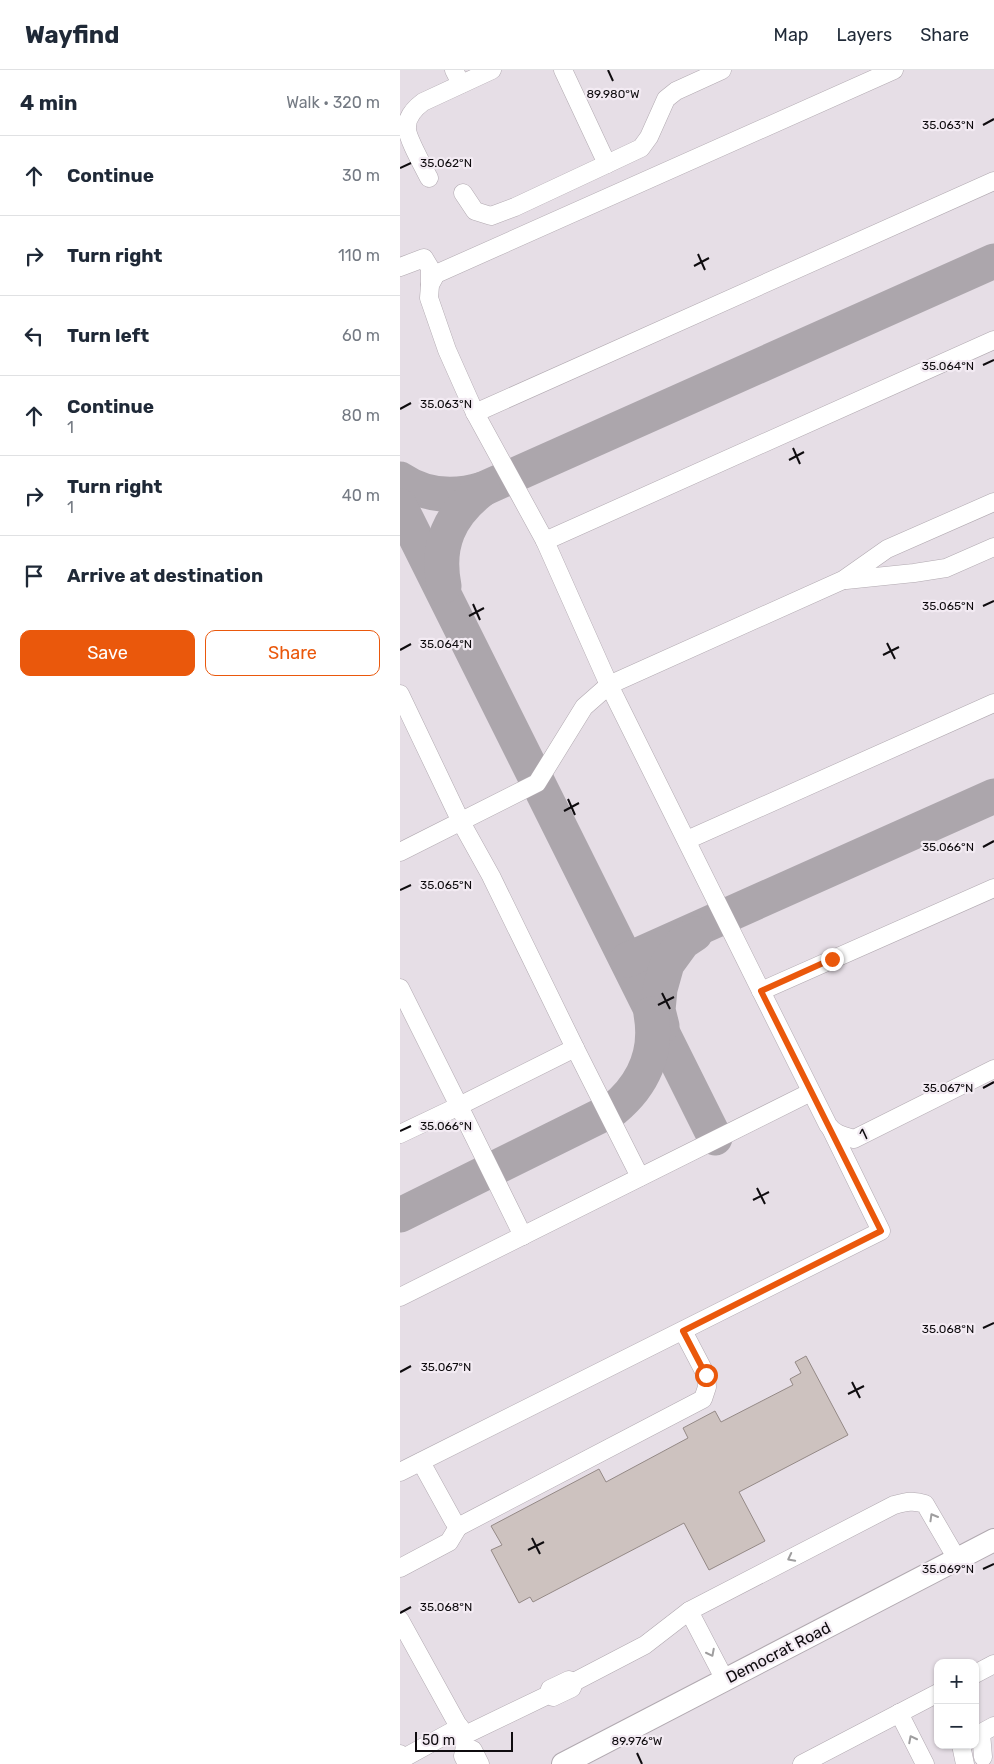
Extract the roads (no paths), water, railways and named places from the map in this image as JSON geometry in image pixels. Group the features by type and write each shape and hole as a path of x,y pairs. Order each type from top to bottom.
{"main road":[{"name":"Democrat Road","path":"563,1764 994,1540"}],"street":[{"path":"429,178 406,128 409,117 416,107 458,77 492,70"},
{"path":"563,70 607,164"},
{"path":"463,193 475,211 491,216 516,207 641,148 666,99 676,91 722,70"},
{"path":"430,285 436,274 894,70"},
{"path":"475,413 994,181"},
{"path":"400,267 424,258 430,268 429,298 447,350 475,413 545,541 609,685 881,1231 400,1472"},
{"path":"545,541 994,340"},
{"path":"400,852 537,783 584,707 609,685 843,580 887,550 994,502"},
{"path":"843,580 937,570 946,568 994,547"},
{"path":"400,694 461,822 490,876 640,1177"},
{"path":"686,840 994,703"},
{"path":"761,991 994,888"},
{"path":"400,988 524,1236"},
{"path":"400,1134 575,1048"},
{"name":"1","path":"832,1131 854,1139 994,1069"},
{"path":"400,1297 811,1092"},
{"path":"400,1568 449,1542 458,1527 703,1399 707,1387 706,1375 683,1331"},
{"path":"421,1462 458,1527"},
{"path":"400,1754 402,1759 464,1744 548,1695 554,1697 572,1688 574,1682 645,1645 689,1611 894,1505 908,1501 917,1501 925,1504 957,1559"},
{"path":"689,1611 725,1680"},
{"path":"400,1620 464,1744 473,1750 480,1764"},
{"path":"979,1672 994,1664"},
{"path":"805,1763 934,1695"},
{"path":"899,1713 926,1764"},
{"path":"982,1757 981,1733 994,1726"},
{"path":"962,1749 966,1764"}]}
